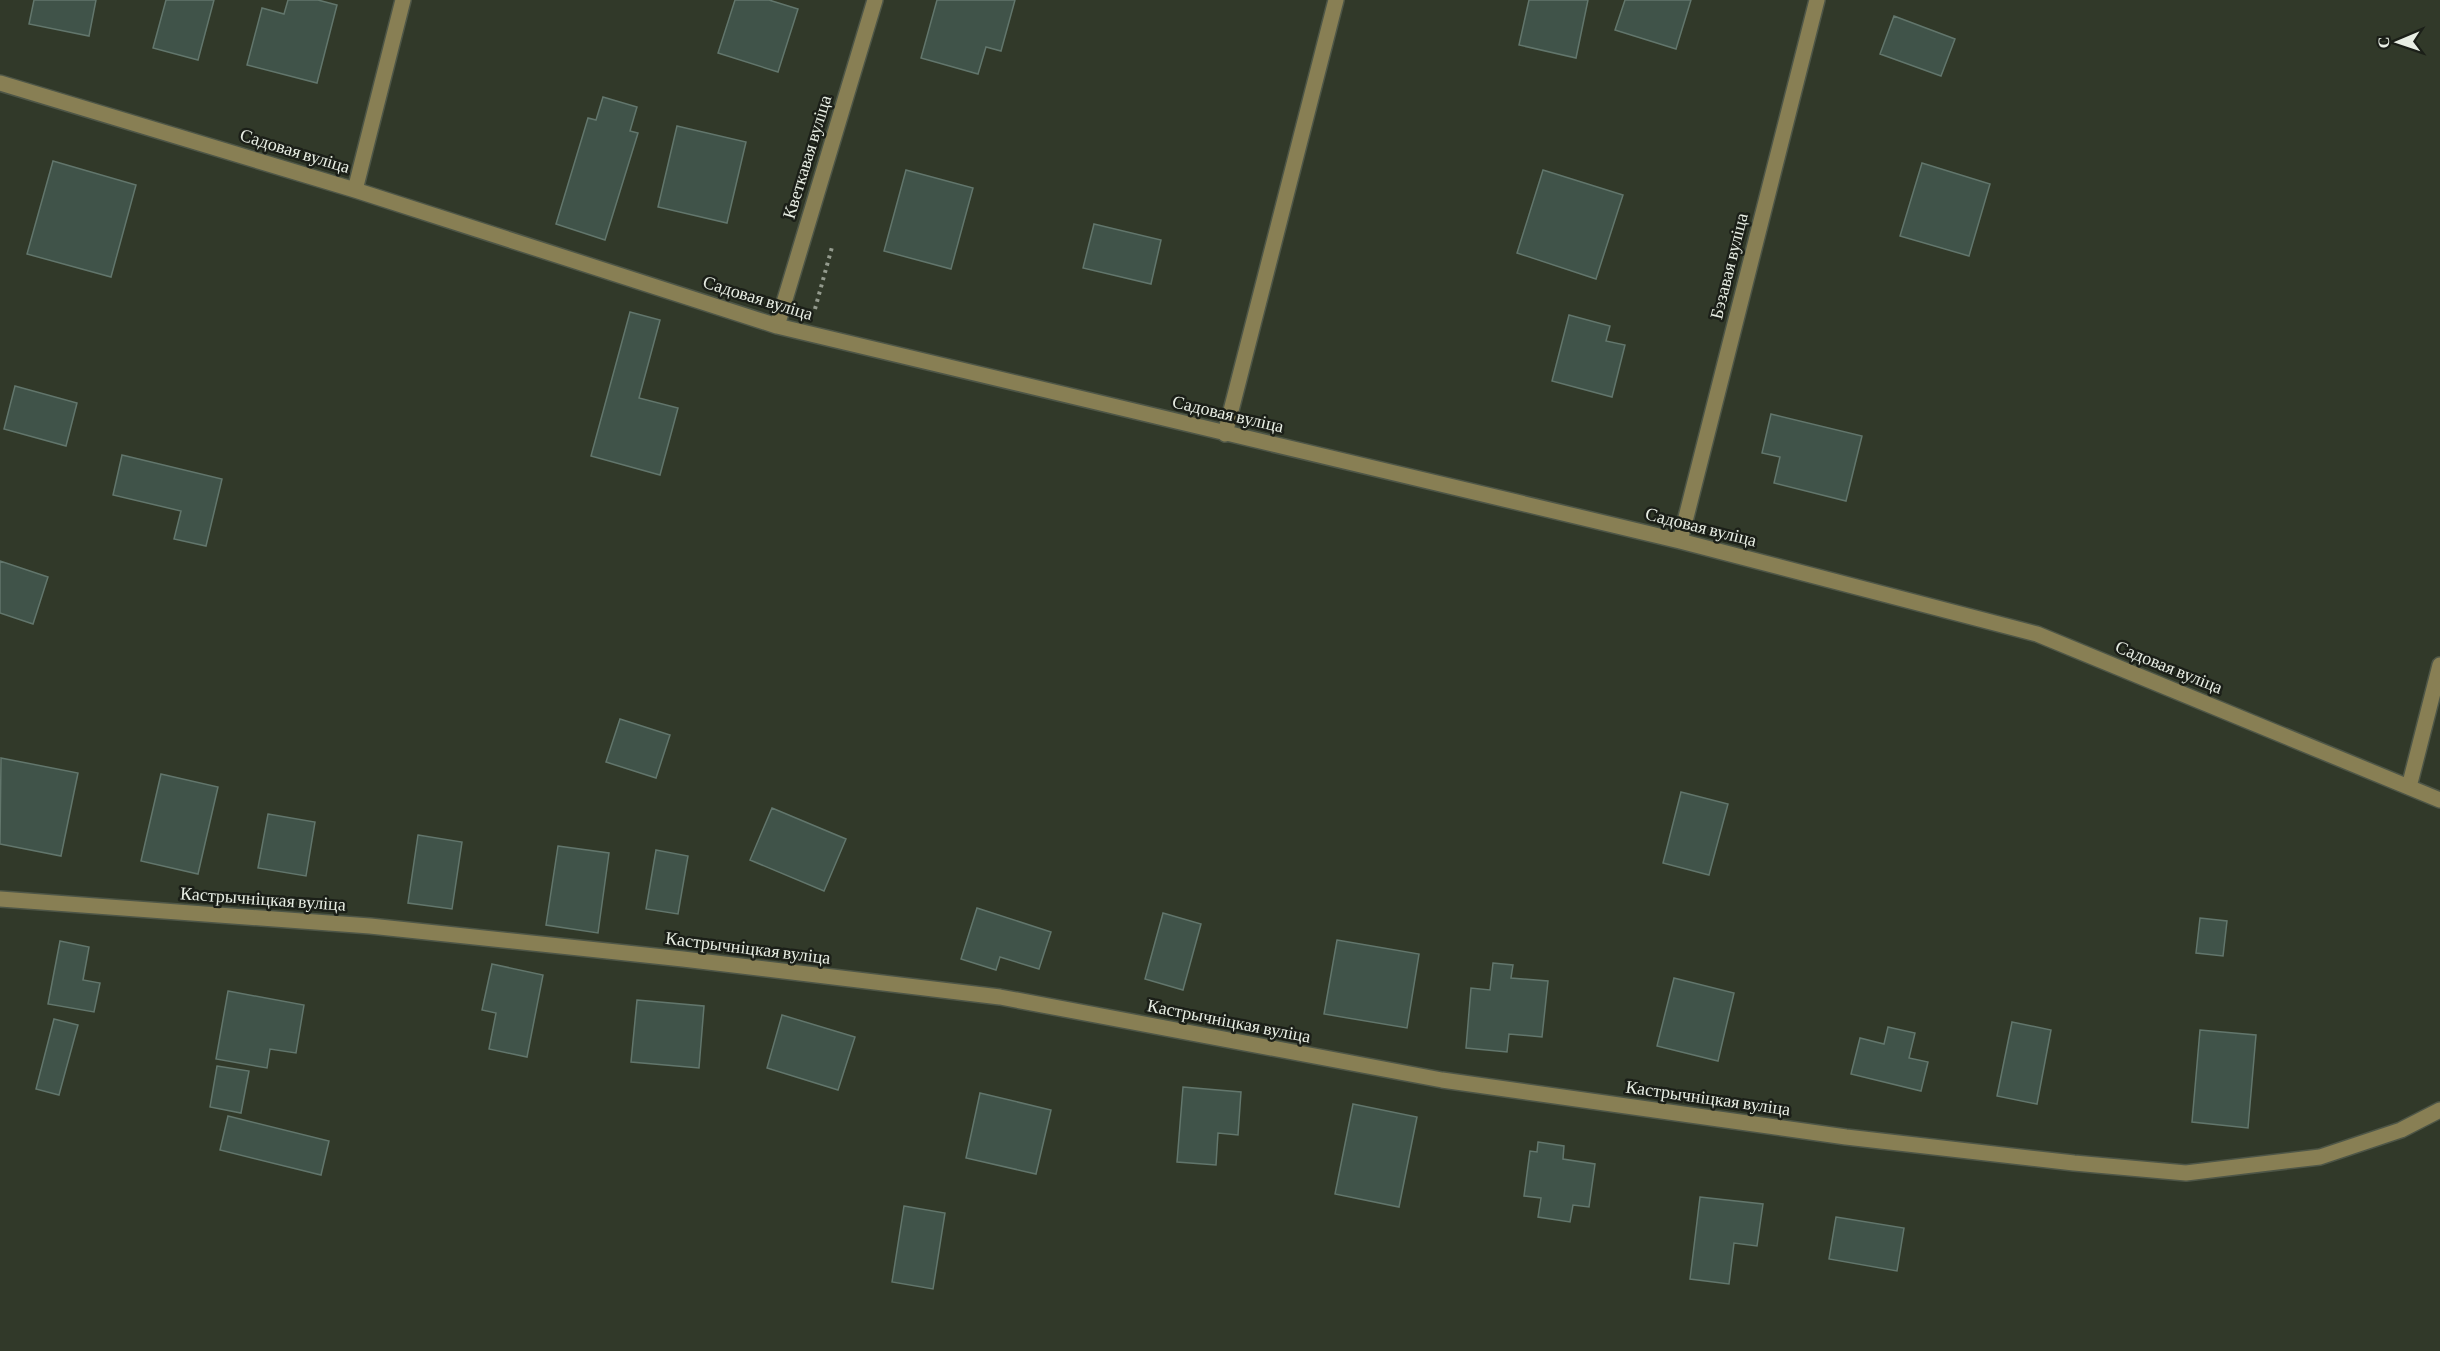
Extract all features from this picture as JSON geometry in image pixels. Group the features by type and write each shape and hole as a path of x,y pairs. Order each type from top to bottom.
{"street":[{"path":"355,189 403,0"},
{"name":"Кветкавая вуліца","path":"777,326 875,0"},
{"path":"1225,434 1336,0"},
{"name":"Бэзавая вуліца","path":"1680,541 1817,0"},
{"name":"Садовая вуліца","path":"0,83 355,189 777,326 1680,541 2037,634 2440,800"},
{"path":"2409,787 2440,665"},
{"name":"Кастрычніцкая вуліца","path":"0,899 370,926 684,959 988,996 1442,1080 1846,1137 2074,1163 2186,1173 2320,1157 2400,1130 2440,1110"}],"building":[{"path":"34,0 96,0 89,36 29,24"},
{"path":"166,0 214,0 198,60 153,48"},
{"path":"288,0 318,0 337,5 317,83 247,65 262,8 284,14"},
{"path":"735,0 769,0 798,9 778,72 718,53"},
{"path":"937,0 1015,0 1001,51 986,47 978,74 921,58"},
{"path":"1529,0 1588,0 1576,58 1519,45"},
{"path":"1625,0 1691,0 1676,49 1615,30"},
{"path":"1894,16 1955,39 1941,76 1880,54"},
{"path":"603,97 637,107 630,131 638,133 605,240 556,224 588,118 596,120"},
{"path":"677,126 746,142 727,223 658,207"},
{"path":"53,161 136,185 111,277 27,254"},
{"path":"1922,163 1990,184 1969,256 1900,236"},
{"path":"906,170 973,188 951,269 884,251"},
{"path":"1543,170 1623,195 1596,279 1517,253"},
{"path":"1094,224 1161,240 1151,284 1083,268"},
{"path":"630,312 660,320 639,398 678,408 660,475 591,456"},
{"path":"1569,315 1610,326 1606,341 1625,345 1612,397 1552,381"},
{"path":"15,386 77,403 66,446 4,429"},
{"path":"1771,414 1862,436 1846,501 1774,483 1780,457 1762,453"},
{"path":"122,455 222,479 206,546 174,539 181,511 113,495"},
{"path":"0,561 48,577 33,624 0,613"},
{"path":"620,719 670,735 656,778 606,762"},
{"path":"1,758 78,773 61,856 0,844"},
{"path":"161,774 218,787 198,874 141,861"},
{"path":"1681,792 1728,804 1709,875 1663,863"},
{"path":"772,808 846,839 824,891 750,860"},
{"path":"268,814 315,822 306,876 258,868"},
{"path":"418,835 462,842 452,909 408,903"},
{"path":"558,846 609,853 598,933 546,925"},
{"path":"656,850 688,856 678,914 646,909"},
{"path":"977,908 1051,932 1039,969 1000,957 996,970 961,959"},
{"path":"1163,913 1201,924 1183,990 1145,979"},
{"path":"2200,918 2227,921 2223,956 2196,953"},
{"path":"1337,940 1419,954 1407,1028 1324,1014"},
{"path":"60,941 89,947 83,980 100,983 94,1012 48,1004"},
{"path":"1493,963 1513,965 1511,978 1548,981 1542,1037 1509,1034 1507,1052 1466,1048 1471,988 1490,990"},
{"path":"492,964 543,975 527,1057 489,1049 496,1013 482,1010"},
{"path":"1674,978 1734,993 1718,1061 1657,1046"},
{"path":"228,991 304,1005 296,1053 270,1049 267,1068 216,1059"},
{"path":"637,1000 704,1006 699,1068 631,1062"},
{"path":"782,1015 855,1037 838,1090 767,1068"},
{"path":"54,1019 78,1025 59,1095 36,1089"},
{"path":"2012,1022 2051,1030 2037,1104 1997,1096"},
{"path":"1888,1027 1915,1033 1909,1058 1928,1062 1921,1091 1851,1074 1860,1038 1884,1044"},
{"path":"2200,1030 2256,1035 2248,1128 2192,1122"},
{"path":"217,1066 249,1071 241,1113 210,1107"},
{"path":"1183,1087 1241,1092 1238,1135 1218,1133 1216,1165 1177,1162"},
{"path":"980,1093 1051,1110 1036,1174 966,1158"},
{"path":"1353,1104 1417,1117 1399,1207 1335,1194"},
{"path":"228,1116 329,1141 321,1175 220,1150"},
{"path":"1538,1142 1564,1146 1563,1159 1595,1164 1589,1207 1573,1205 1570,1222 1538,1217 1541,1198 1524,1196 1530,1151 1537,1152"},
{"path":"1700,1197 1763,1204 1757,1246 1734,1243 1729,1284 1690,1279"},
{"path":"904,1206 945,1213 933,1289 892,1282"},
{"path":"1836,1217 1904,1228 1897,1271 1829,1259"}]}
